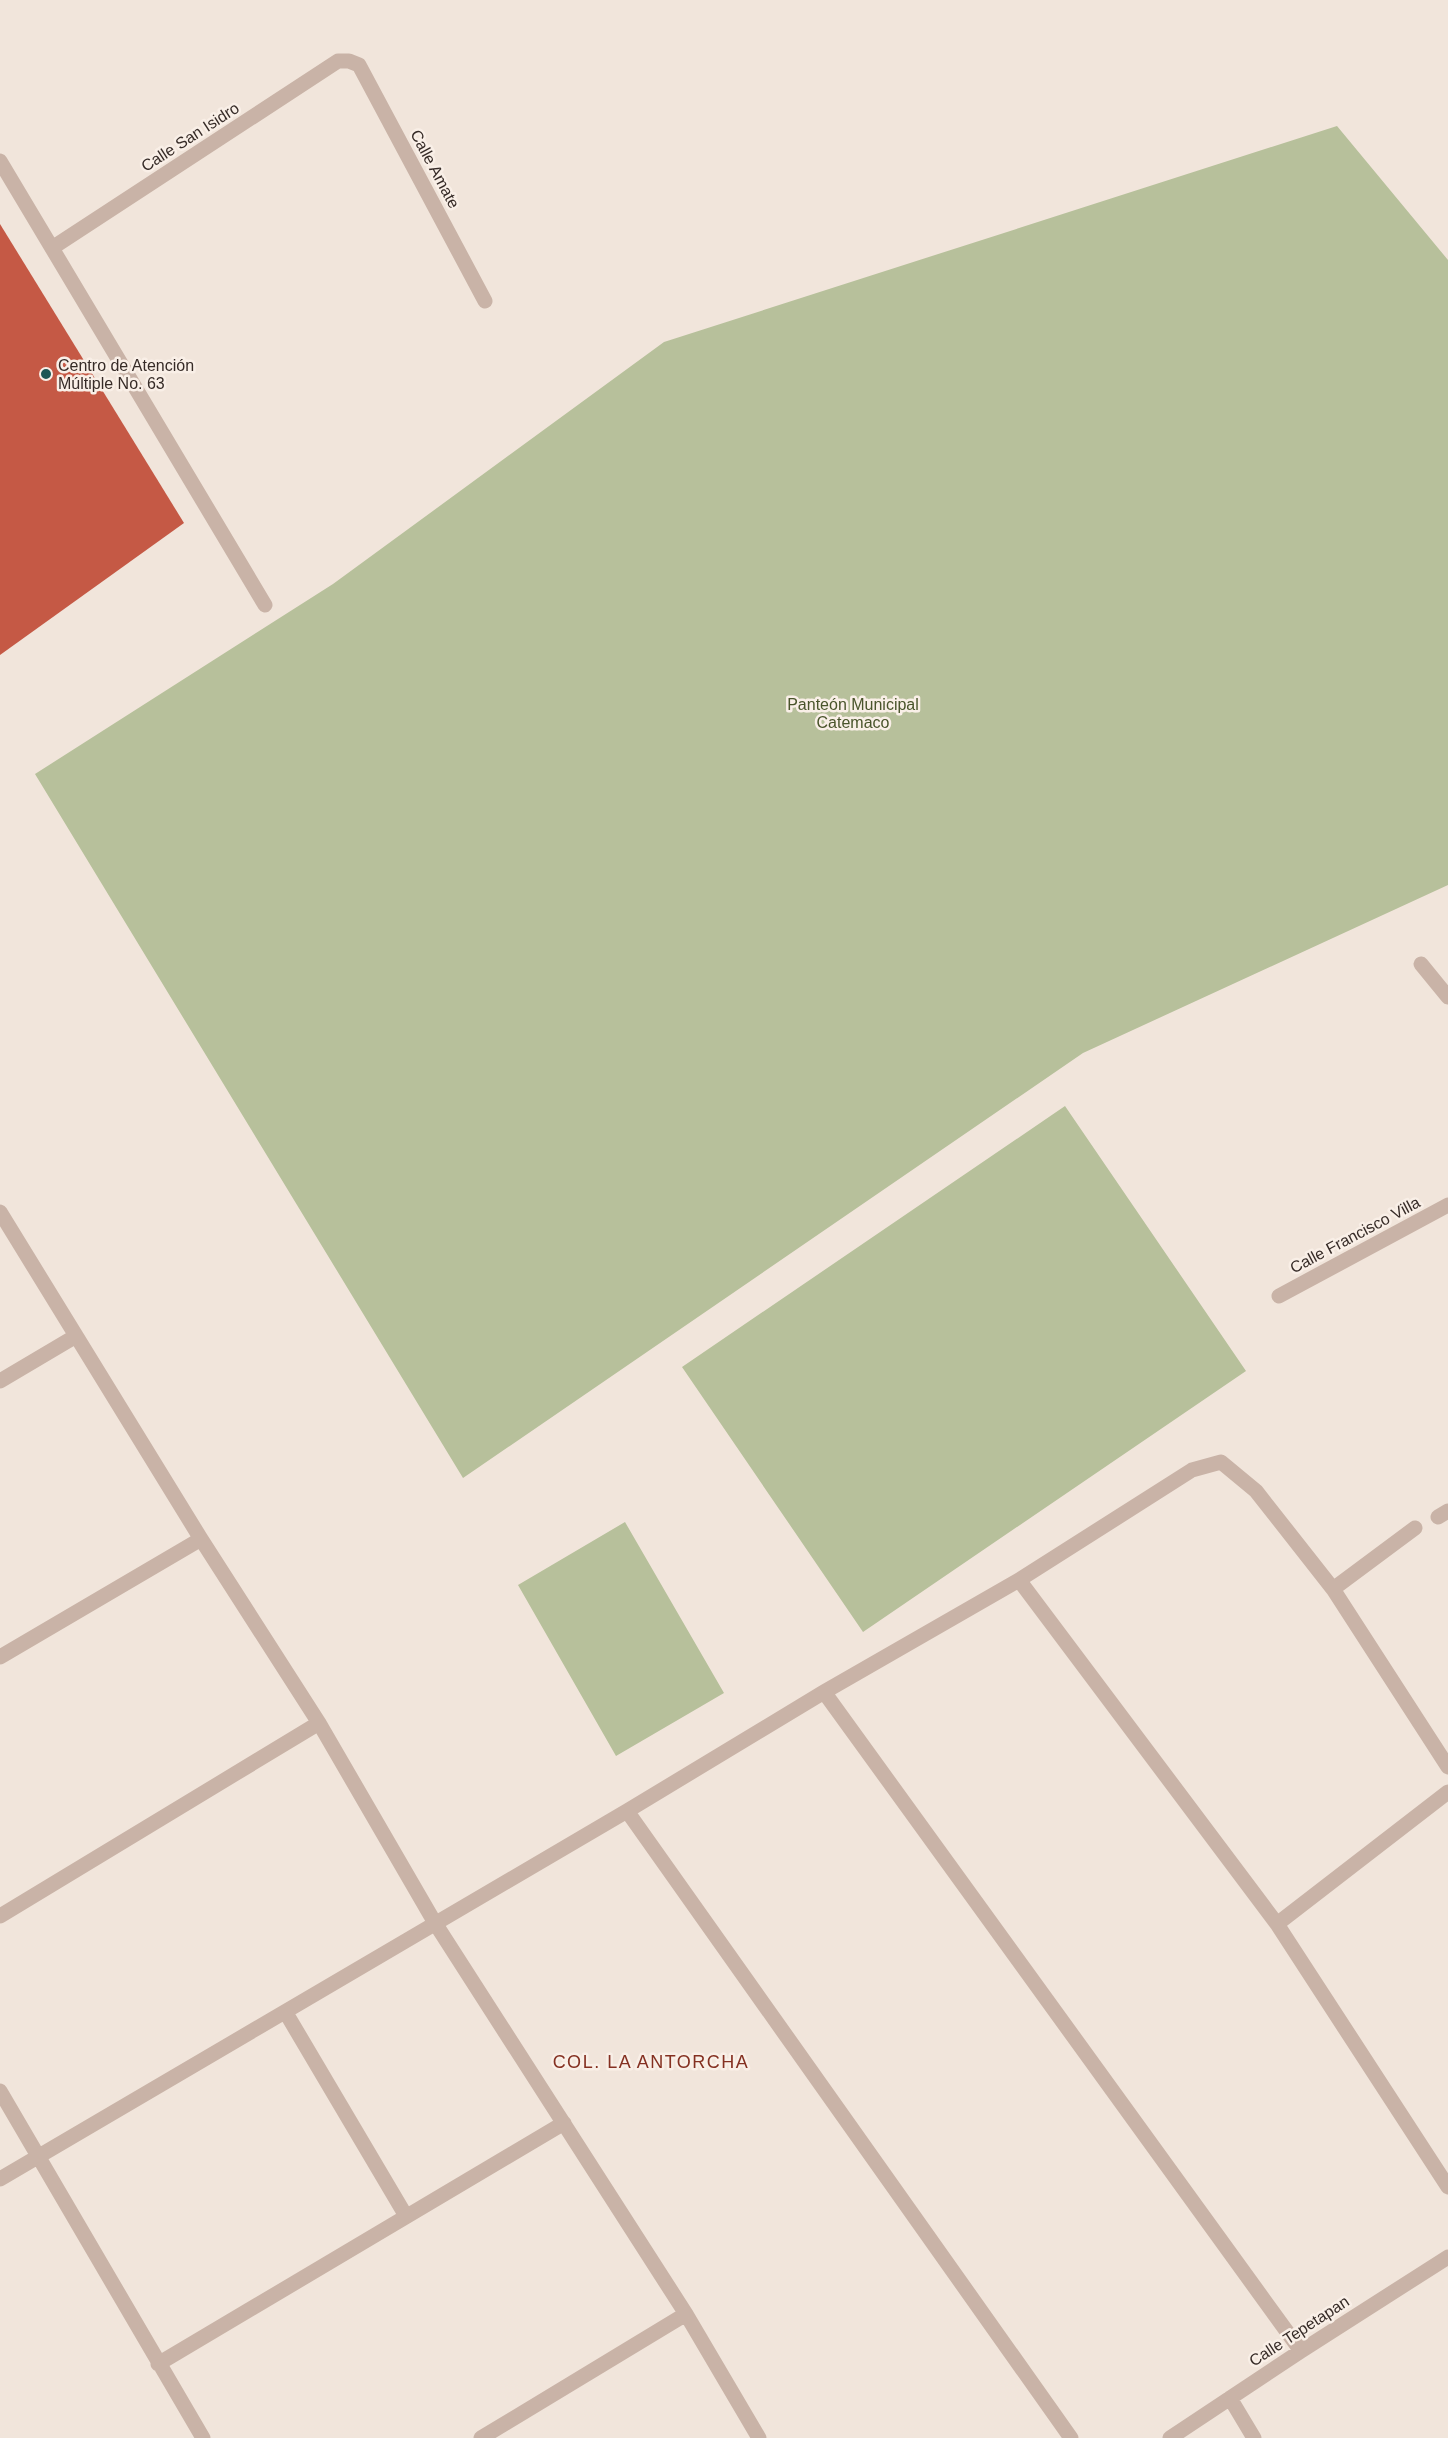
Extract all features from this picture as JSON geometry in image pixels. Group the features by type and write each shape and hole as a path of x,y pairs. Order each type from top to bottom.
{"street":[{"name":"Calle San Isidro","path":"52,248 338,61 349,61"},
{"name":"Calle Amate","path":"349,61 359,65 485,301"},
{"path":"0,161 265,605"},
{"path":"1421,964 1448,997"},
{"name":"Calle Francisco Villa","path":"1280,1296 1448,1205"},
{"path":"0,1212 201,1539 319,1723 435,1923 686,2314 759,2438"},
{"path":"0,1381 76,1336"},
{"path":"0,2180 286,2013 824,1692 1018,1580 1192,1470 1221,1462 1256,1491 1333,1589 1448,1767"},
{"path":"1333,1589 1415,1528"},
{"path":"0,1657 201,1539"},
{"path":"1018,1580 1277,1924 1448,2187"},
{"path":"824,1692 1301,2351"},
{"path":"0,1916 319,1723"},
{"path":"1277,1924 1448,1792"},
{"path":"627,1811 1071,2438"},
{"path":"286,2013 406,2216"},
{"path":"0,2091 203,2438"},
{"path":"158,2364 564,2123"},
{"name":"Calle Tepetapan","path":"1170,2438 1448,2257"},
{"path":"487,2436 686,2314"},
{"path":"1230,2398 1254,2438"}],"green space":[{"name":"Panteón Municipal Catemaco","path":"1337,126 1448,260 1448,885 1083,1053 463,1478 35,774 333,584 664,342"},
{"path":"1065,1106 1246,1371 863,1632 682,1367"},
{"path":"625,1522 724,1693 616,1756 518,1585"}],"building":[{"name":"Centro de Atención Múltiple No. 63","path":"0,224 184,523 0,655"}],"place":[{"name":"Centro de Atención Múltiple No. 63","path":"46,374"}],"district":[{"name":"COL. LA ANTORCHA","path":"651,2062"}]}
